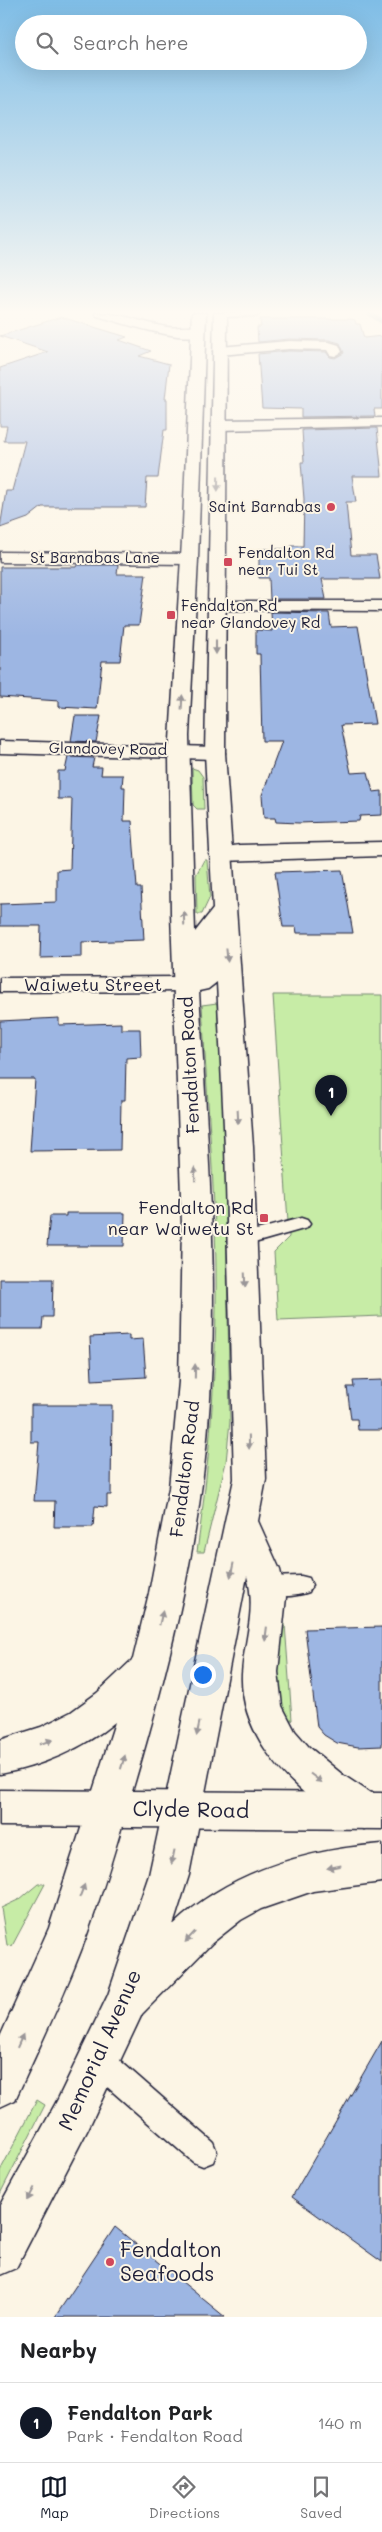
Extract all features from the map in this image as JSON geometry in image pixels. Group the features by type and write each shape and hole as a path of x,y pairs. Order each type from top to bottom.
{"main road":[{"name":"Fendalton Road","path":"108,1808 150,1666 182,1509 195,1384 198,1230 181,861 179,751 196,421"},
{"path":"183,1809 250,1479 244,1240 215,753 219,421"},
{"path":"219,425 382,422"},
{"name":"St Barnabas Lane","path":"0,557 189,559"},
{"path":"217,606 382,606"},
{"path":"183,681 216,682"},
{"name":"Glandovey Road","path":"0,747 215,753"},
{"path":"181,861 196,847 197,820 206,815 218,818"},
{"path":"220,854 382,849"},
{"path":"186,984 199,984 206,980 207,932 224,910"},
{"name":"Waiwetu Street","path":"0,985 186,984"},
{"path":"242,1522 284,1585 267,1626 260,1684 266,1711 276,1734 299,1764 314,1777 373,1811"},
{"path":"0,1757 64,1736 118,1700 150,1666"},
{"name":"Clyde Road","path":"0,1808 373,1811"},
{"path":"0,2086 56,1959 88,1876 108,1808"},
{"name":"Memorial Avenue","path":"0,2252 99,2061 126,2003 169,1875 183,1809"},
{"path":"126,2003 210,1918 242,1899 298,1874 341,1865 382,1862"}],"lane":[{"path":"244,1240 301,1224"},
{"path":"99,2061 203,2152"}],"green space":[{"path":"192,768 198,770 203,777 204,809 197,809 193,805"},
{"path":"204,860 207,860 210,897 202,914 197,914 196,875"},
{"path":"273,995 382,995 382,1316 278,1320 274,1252 289,1237"},
{"path":"217,1003 224,1108 230,1421 226,1462 204,1552 197,1552 207,1471 216,1309 214,1199 202,1005"},
{"path":"279,1624 285,1624 292,1720 284,1721 276,1692"},
{"path":"38,1884 45,1884 12,1946 7,1945 1,1908 20,1899"},
{"path":"37,2100 45,2105 0,2194 0,2171"}],"building":[{"path":"0,421 167,421 167,430 164,430 158,478 147,478 145,507 42,507 28,518 0,528 6,491 12,491 25,441 4,441 7,426 0,426"},
{"path":"377,428 382,476 352,476 356,502 346,502 351,555 376,555 380,579 322,579 326,599 270,599 269,578 259,578 259,549 291,549 291,546 303,546 304,499 301,462 304,462 302,430"},
{"path":"77,565 118,565 117,574 146,574 139,625 124,625 120,661 102,661 97,709 59,707 59,701 0,697 0,567 76,567"},
{"path":"271,612 329,613 331,627 358,626 375,724 341,725 351,773 368,772 373,792 382,791 382,815 360,816 359,821 299,823 276,822 275,818 264,818 262,795 282,741 262,741 260,654 256,654 256,630 272,631"},
{"path":"75,716 101,716 96,742 71,741"},
{"path":"68,757 94,758 92,767 102,767 101,775 123,775 122,787 125,787 124,821 132,821 137,888 141,888 144,940 82,942 82,957 40,958 41,926 0,926 0,904 57,902 57,870 70,869 72,799 58,799 58,771 65,771"},
{"path":"342,870 353,933 297,933 296,927 283,927 275,872"},
{"path":"59,1018 59,1025 121,1023 121,1029 140,1029 141,1057 126,1058 125,1100 121,1100 120,1150 30,1151 35,1079 0,1079 0,1021"},
{"path":"66,1213 125,1213 124,1246 47,1246 50,1216 66,1216"},
{"path":"0,1279 53,1279 52,1317 43,1317 42,1329 0,1329"},
{"path":"129,1335 129,1340 143,1339 146,1377 92,1380 90,1337"},
{"path":"382,1380 382,1430 358,1430 357,1419 351,1419 347,1387 354,1387 353,1381"},
{"path":"31,1405 112,1405 111,1495 107,1495 107,1507 95,1506 93,1527 54,1527 55,1501 34,1501 39,1442 31,1442"},
{"path":"382,1627 382,1746 358,1747 337,1743 324,1735 317,1727 305,1629"},
{"path":"382,2041 382,2262 292,2197"},
{"path":"115,2227 225,2317 55,2317"}],"place":[{"name":"Saint Barnabas","path":"331,507"},
{"name":"Fendalton Rd near Tui St","path":"228,562"},
{"name":"Fendalton Rd near Glandovey Rd","path":"171,615"},
{"name":"Fendalton Park","path":"331,1116"},
{"name":"Fendalton Rd near Waiwetu St","path":"264,1218"},
{"name":"Fendalton Seafoods","path":"110,2262"}]}
